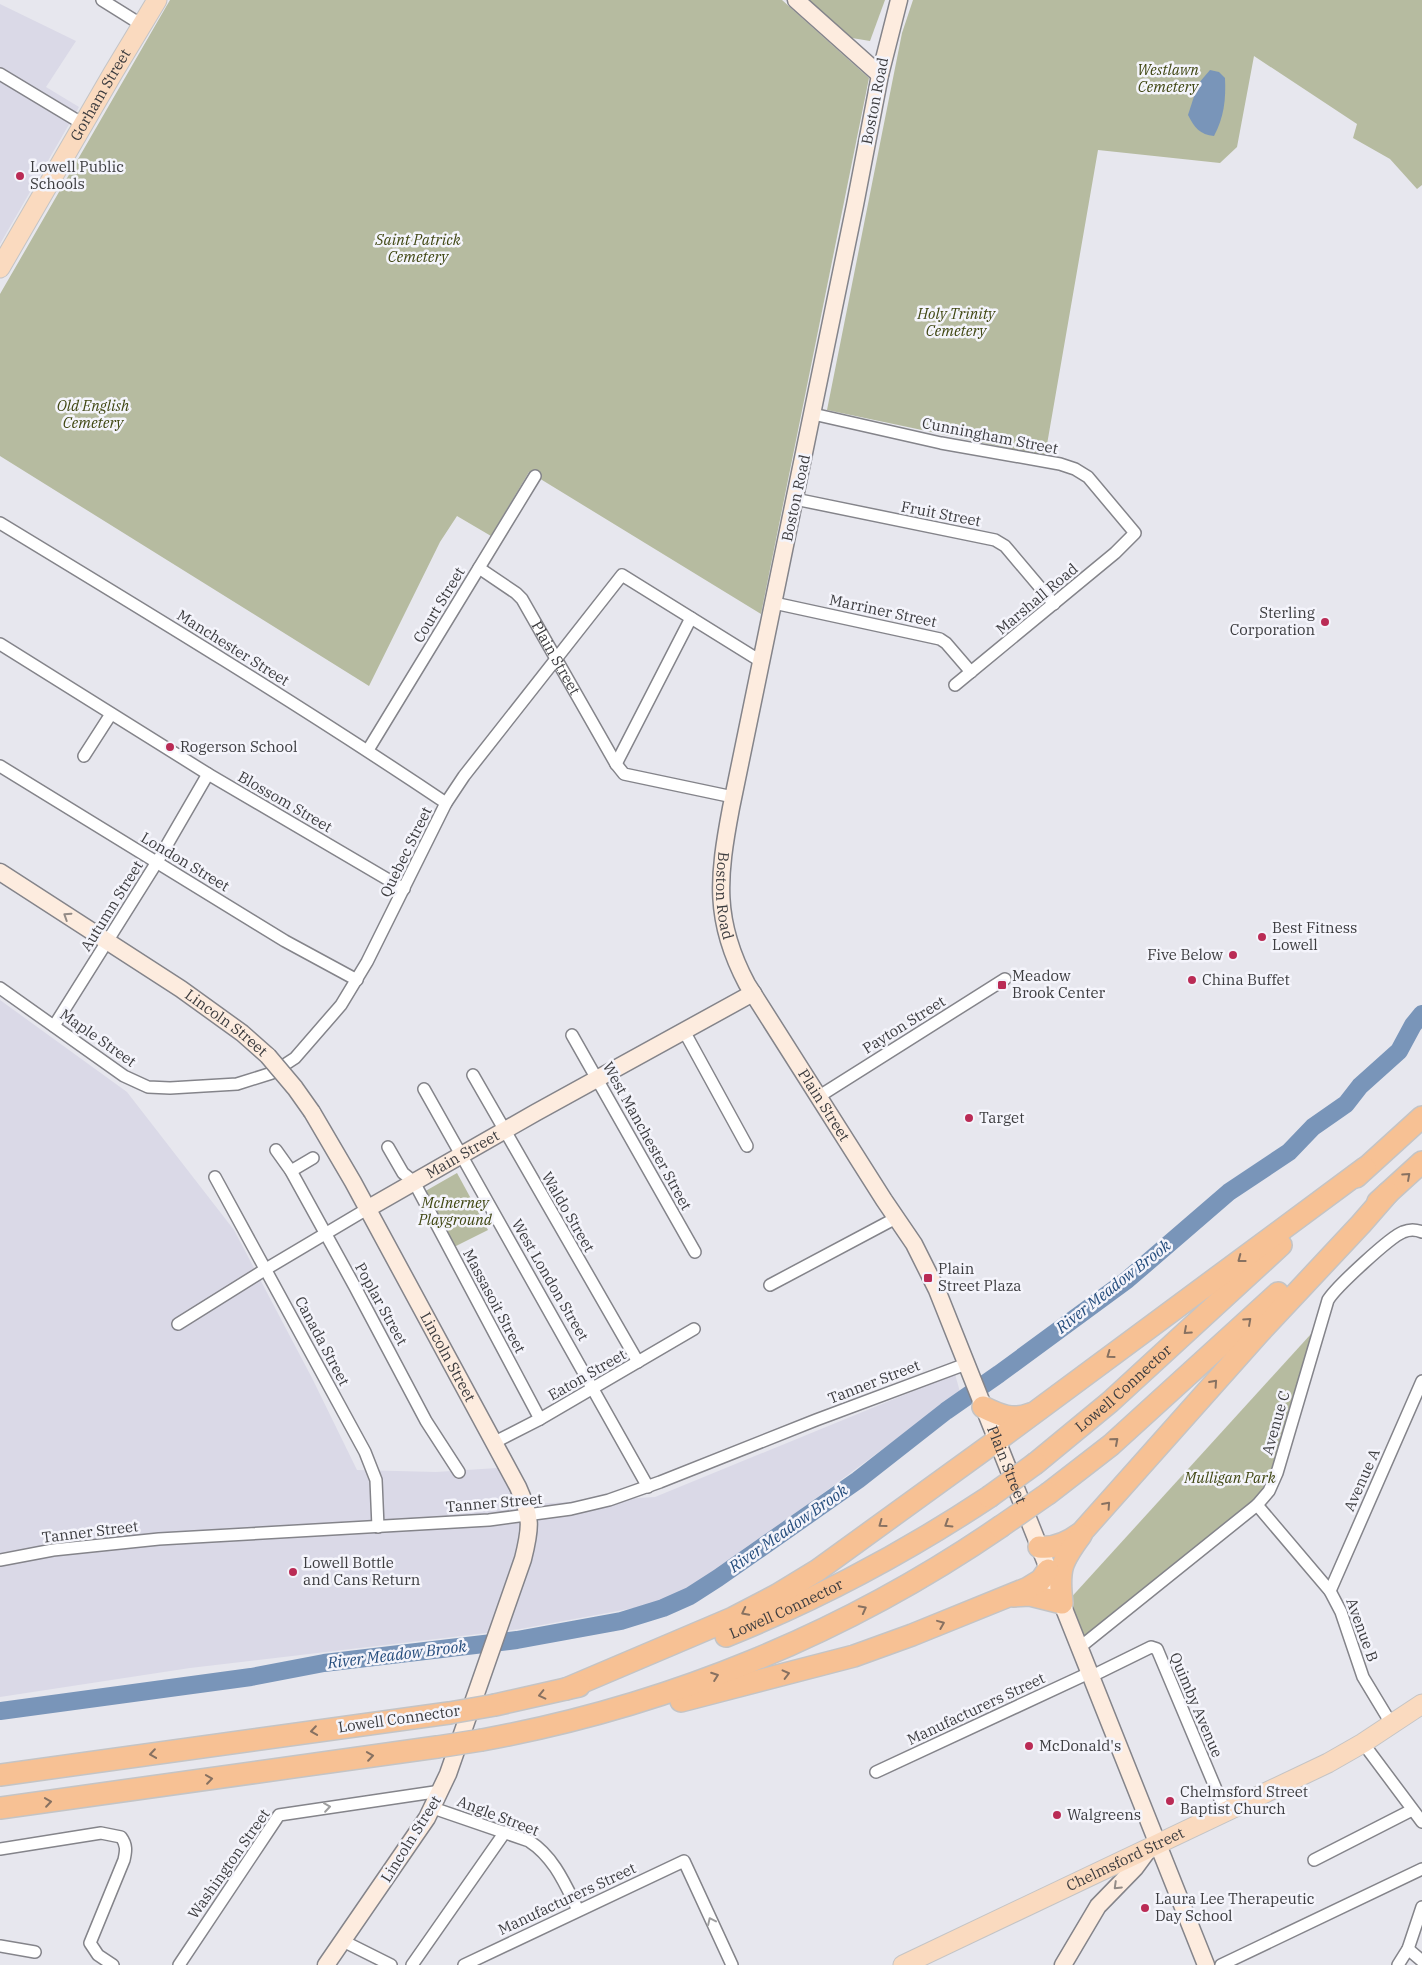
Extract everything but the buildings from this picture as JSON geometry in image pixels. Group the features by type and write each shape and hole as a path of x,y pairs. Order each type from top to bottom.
{"highway":[{"name":"Lowell Connector","path":"0,1776 495,1705 566,1689 643,1667 705,1644 802,1603 887,1560 948,1524 1036,1463 1110,1402 1422,1117"},
{"path":"0,1808 437,1747 534,1730 588,1717 688,1686 755,1660 824,1629 891,1595 952,1559 1049,1494 1104,1450 1147,1412 1422,1162"},
{"path":"566,1689 733,1618 777,1595 834,1559 1365,1168"},
{"path":"1008,1597 1030,1595 1062,1604 1060,1572 1068,1552 1082,1532 1258,1333 1355,1231 1388,1193"},
{"path":"983,1406 999,1414 1014,1418 1030,1414"},
{"path":"1039,1547 1053,1547 1063,1544 1082,1532"},
{"path":"534,1730 569,1727 606,1720 832,1663 884,1646 1008,1597 1036,1584 1048,1570"}],"main road":[{"name":"Gorham Street","path":"0,268 157,0"},
{"name":"Chelmsford Street","path":"903,1965 1328,1764 1392,1725 1419,1712"}],"street":[{"path":"102,0 142,25"},
{"path":"796,0 880,75"},
{"name":"Boston Road","path":"753,992 738,966 726,935 720,902 720,875 733,797 813,414 880,75 899,0"},
{"path":"0,74 83,124"},
{"name":"Cunningham Street","path":"813,414 924,440 1060,464 1075,469 1088,477 1135,533"},
{"name":"Court Street","path":"368,750 535,476"},
{"name":"Fruit Street","path":"795,499 995,540 1005,546 1054,604"},
{"name":"Manchester Street","path":"0,523 368,750 446,803"},
{"name":"Marshall Road","path":"955,685 1115,553 1135,533"},
{"name":"Plain Street","path":"479,568 516,592 557,659 616,764"},
{"name":"Quebec Street","path":"187,1087 237,1084 260,1078 281,1068 303,1049 341,1005 357,980 404,890 446,803 488,744 622,575 691,618"},
{"name":"Marriner Street","path":"774,603 940,639 946,643 971,672"},
{"path":"733,797 627,776 620,771 616,764 691,618 762,662"},
{"name":"Blossom Street","path":"0,644 208,774 404,890"},
{"path":"84,756 111,714"},
{"name":"London Street","path":"0,766 285,941 357,980"},
{"name":"Autumn Street","path":"54,1026 157,862 208,774"},
{"name":"Lincoln Street","path":"0,872 180,988 222,1018 268,1056 295,1088 312,1112 354,1182 518,1487 529,1516 530,1528 522,1559 441,1791 433,1808 326,1965"},
{"name":"Payton Street","path":"818,1097 1005,979"},
{"name":"Maple Street","path":"0,988 124,1076 148,1087 187,1087"},
{"name":"Plain Street","path":"753,992 926,1265 1090,1675 1153,1847 1206,1965"},
{"name":"Main Street","path":"178,1324 367,1209 753,992"},
{"path":"684,1031 747,1146"},
{"name":"West Manchester Street","path":"572,1035 695,1252"},
{"name":"Waldo Street","path":"473,1076 638,1362"},
{"name":"West London Street","path":"424,1089 648,1487"},
{"name":"Massasoit Street","path":"388,1147 403,1173 414,1182 540,1419"},
{"name":"Poplar Street","path":"276,1150 291,1171 426,1421 459,1472"},
{"path":"291,1171 313,1158"},
{"name":"Canada Street","path":"215,1177 365,1452 376,1480 378,1526"},
{"path":"770,1285 896,1218"},
{"name":"Avenue C","path":"1079,1648 1257,1505 1269,1491 1277,1473 1328,1300 1336,1289 1394,1237 1410,1229 1422,1232"},
{"name":"Eaton Street","path":"493,1443 540,1419 694,1329"},
{"name":"Tanner Street","path":"0,1560 52,1550 159,1539 529,1516 589,1506 648,1487 824,1417 969,1370"},
{"name":"Avenue A","path":"1330,1591 1422,1381"},
{"name":"Avenue B","path":"1257,1505 1330,1591 1341,1612 1363,1677 1392,1725"},
{"name":"Quimby Avenue","path":"1090,1675 1151,1647 1157,1649 1226,1812"},
{"name":"Manufacturers Street","path":"876,1772 1090,1675"},
{"path":"1363,1744 1422,1822"},
{"name":"Washington Street","path":"179,1965 278,1814 441,1791"},
{"name":"Angle Street","path":"433,1808 529,1841 545,1854 556,1868 578,1910"},
{"path":"1314,1860 1412,1810"},
{"path":"412,1965 505,1832"},
{"path":"0,1849 101,1833 122,1837 126,1850 124,1860 90,1944 98,1955 113,1965"},
{"path":"1063,1965 1098,1906 1153,1847"},
{"name":"Manufacturers Street","path":"464,1965 684,1861 732,1965"},
{"path":"1221,1965 1422,1869"},
{"path":"1398,1965 1408,1949 1422,1907"},
{"path":"343,1941 391,1965"},
{"path":"0,1946 35,1952"},
{"path":"1408,1949 1422,1961"}],"shaded area":[{"name":"Lowell Public Schools","path":"0,4 76,41 46,87 79,107 0,244"},
{"path":"0,1000 127,1092 234,1230 312,1378 357,1470 436,1472 497,1468 534,1504 655,1497 955,1374 960,1392 715,1573 656,1604 520,1629 190,1668 0,1697"}],"green space":[{"name":"Saint Patrick Cemetery","path":"170,0 782,0 869,78 761,614 529,472 491,536 457,516 440,542 369,686 0,456 0,294"},
{"path":"809,0 885,0 870,41 852,38"},
{"path":"913,0 1422,0 1422,185 1417,189 1390,159 1353,138 1357,124 1254,56 1237,147 1220,163 1098,150 1045,456 827,410 902,33"},
{"name":"McInerney Playground","path":"457,1173 488,1230 452,1248 422,1193"},
{"name":"Mulligan Park","path":"1321,1323 1269,1491 1079,1648 1067,1602"}],"water":[{"path":"1210,70 1219,72 1225,78 1224,108 1214,136 1198,130 1188,115 1198,84"}],"waterway":[{"name":"River Meadow Brook","path":"0,1711 251,1677 324,1663 517,1640 621,1621 663,1608 690,1596 858,1480 946,1411 1127,1280 1229,1192 1289,1152 1313,1127 1346,1104 1360,1086 1399,1051 1413,1025 1422,1014"}],"place":[{"name":"Lowell Public Schools","path":"20,176"},
{"name":"Sterling Corporation","path":"1325,622"},
{"name":"Rogerson School","path":"170,747"},
{"name":"Best Fitness Lowell","path":"1262,937"},
{"name":"Five Below","path":"1233,955"},
{"name":"China Buffet","path":"1192,980"},
{"name":"Meadow Brook Center","path":"1002,985"},
{"name":"Target","path":"969,1118"},
{"name":"Plain Street Plaza","path":"928,1278"},
{"name":"Lowell Bottle and Cans Return","path":"293,1572"},
{"name":"McDonald's","path":"1029,1746"},
{"name":"Chelmsford Street Baptist Church","path":"1170,1801"},
{"name":"Walgreens","path":"1057,1815"},
{"name":"Laura Lee Therapeutic Day School","path":"1145,1908"}],"park label":[{"name":"Westlawn Cemetery","path":"1168,78"},
{"name":"Holy Trinity Cemetery","path":"956,322"},
{"name":"Old English Cemetery","path":"93,414"}]}
